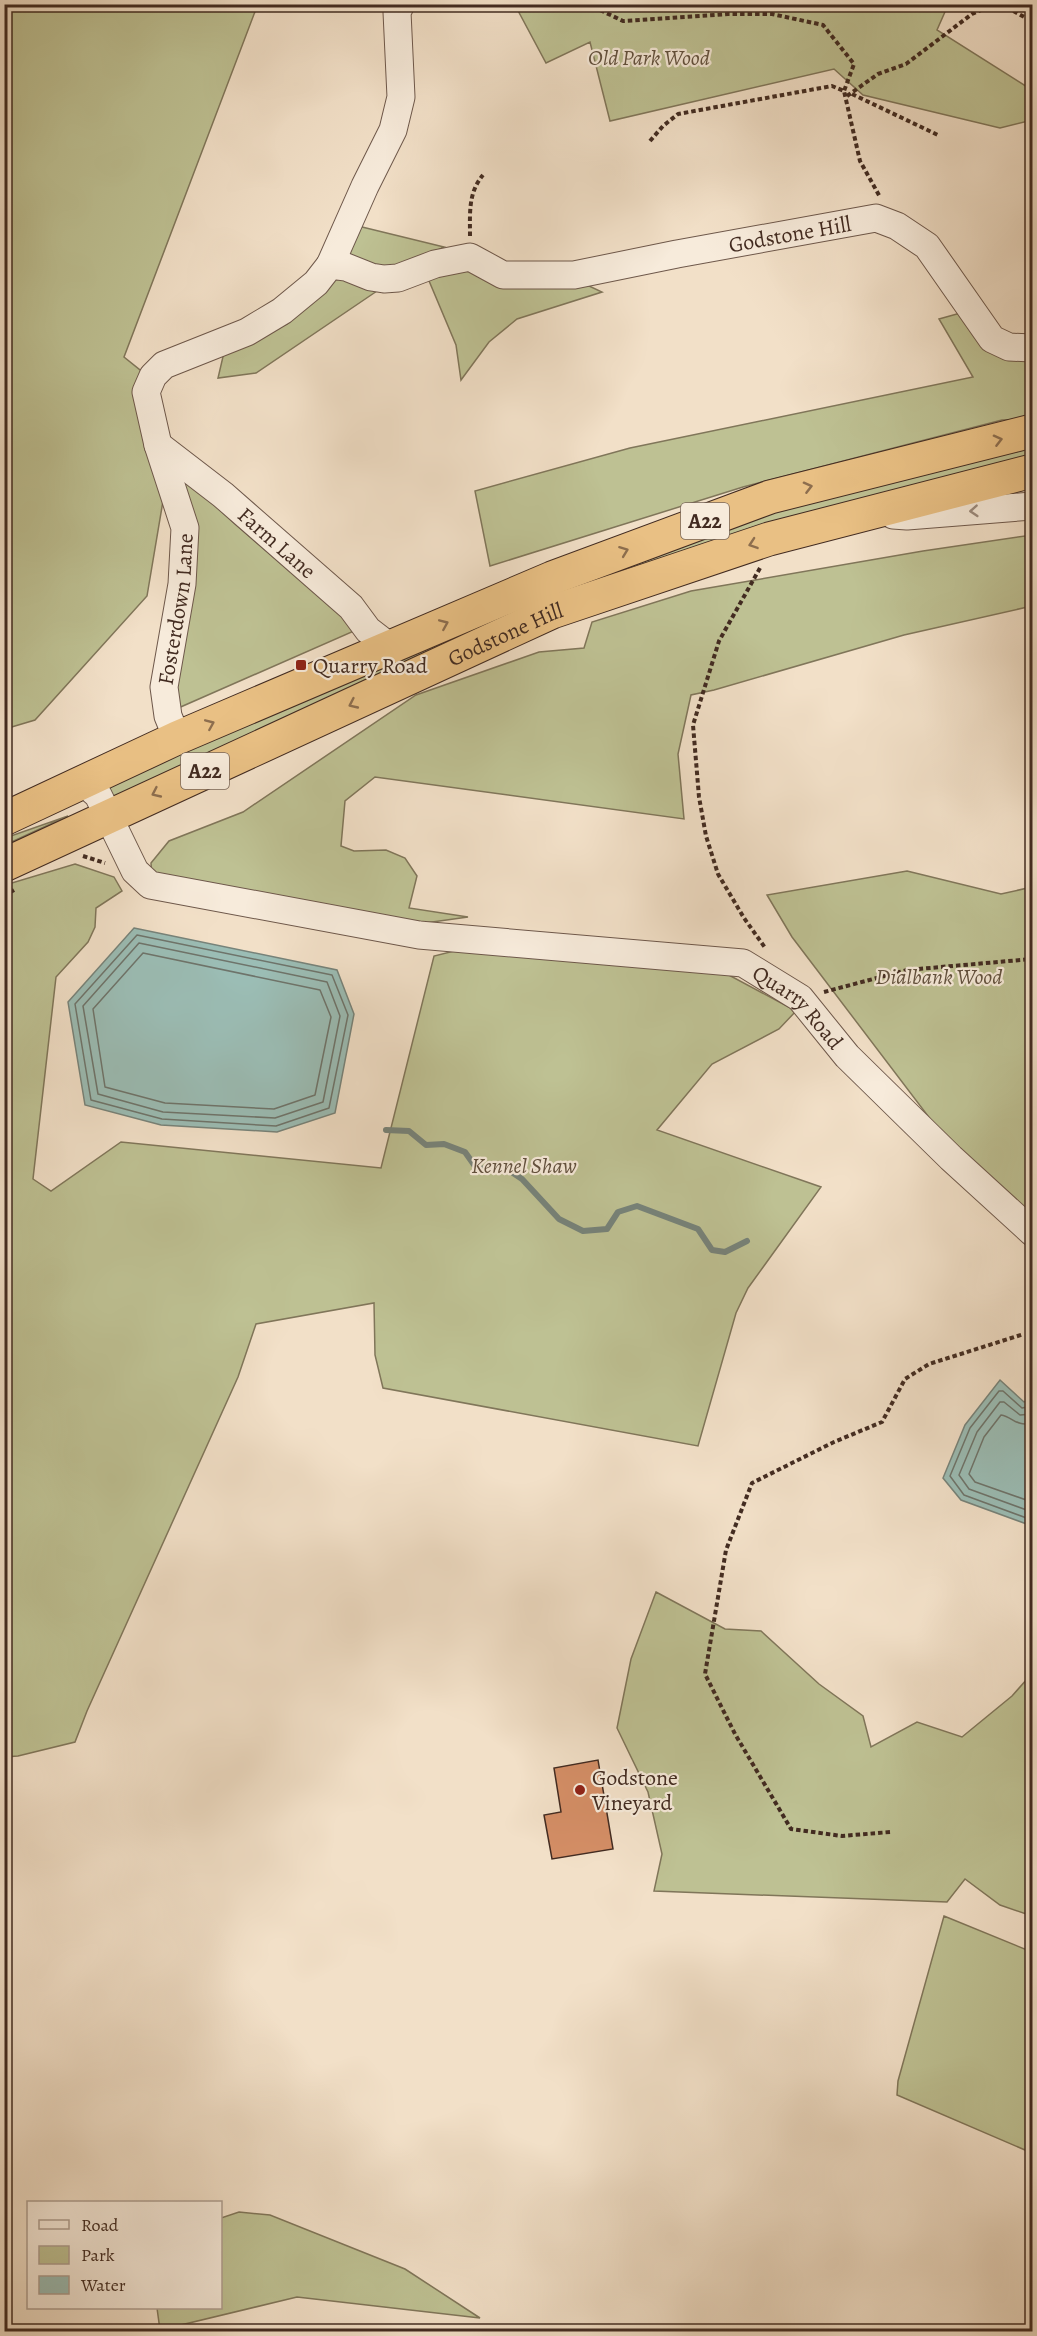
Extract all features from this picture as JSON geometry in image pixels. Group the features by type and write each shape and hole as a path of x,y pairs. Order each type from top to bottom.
{"highway":[{"name":"Godstone Hill","path":"4,819 177,738 552,578 770,497 1032,431"},
{"name":"Godstone Hill","path":"13,874 109,815 552,612 769,539 1032,471"}],"street":[{"path":"158,445 146,392 153,376 164,365 247,332 282,311 316,283 330,265 364,186 393,130 401,97 397,12 401,4"},
{"name":"Godstone Hill","path":"470,257 503,275 573,275 836,224 876,218 897,226"},
{"path":"897,226 927,246 992,339 1009,347 1032,348"},
{"path":"330,265 346,267 370,277 384,279 398,278 435,264 470,257"},
{"name":"Farm Lane","path":"158,445 222,495 344,600 368,630 390,647"},
{"name":"Fosterdown Lane","path":"158,445 184,528 182,584 165,687 168,717 177,738"},
{"path":"863,514 907,516 1032,506"},
{"path":"83,782 98,795 135,871"},
{"name":"Quarry Road","path":"135,871 150,885 419,935 743,963 800,998 847,1056 951,1158 1032,1232"}],"path":[{"path":"596,4 600,10 623,21 728,14 772,14 823,25 854,64 844,91"},
{"path":"847,96 878,74 906,64 972,14 993,5 1006,8 1026,18"},
{"path":"650,141 678,114 832,86 844,91 847,96 860,161 897,226"},
{"path":"852,93 940,136"},
{"path":"470,257 469,208 475,185 483,175"},
{"path":"767,950 744,918 718,874 706,836 699,797 693,725 718,641 758,574 769,539"},
{"path":"74,854 135,871"},
{"path":"4,896 13,874"},
{"path":"800,998 907,970 1032,959"},
{"path":"890,1832 842,1836 791,1829 735,1734 705,1674 726,1550 752,1483 834,1442 882,1422 905,1379 929,1364 1023,1334"}],"green space":[{"path":"5,5 256,5 124,357 145,374 164,495 147,596 35,720 5,729"},
{"name":"Old Park Wood","path":"515,5 948,5 937,30 1032,90 1032,125 1028,121 1000,128 863,95 834,69 610,121 590,42 546,63"},
{"path":"358,226 444,247 410,264 380,267 342,256"},
{"path":"471,269 587,285 602,292 517,319 489,342 461,380 456,345 427,276"},
{"path":"334,273 377,291 256,373 218,378 225,348 287,324"},
{"path":"971,310 1032,353 1032,419 1002,420 743,487 490,566 475,491 630,448 973,377 939,319"},
{"path":"1032,448 1032,463 770,524 111,798 107,785 643,554 815,497"},
{"path":"171,464 235,524 344,617 354,631 176,709"},
{"path":"1032,535 1032,606 904,635 691,695 678,754 684,819 375,777 345,801 341,846 354,851 386,850 405,858 417,876 409,908 468,917 418,924 152,879 151,863 169,841 243,812 416,695 539,652 584,648 592,622 691,591 923,551"},
{"path":"68,816 5,845 5,838"},
{"name":"Kennel Shaw","path":"75,864 114,877 122,891 96,908 95,927 88,942 56,977 33,1179 51,1191 121,1142 381,1168 434,956 470,947 727,974 796,1011 779,1029 712,1064 657,1130 821,1187 748,1288 736,1313 698,1446 383,1388 375,1355 374,1303 256,1324 238,1377 75,1742 5,1757 5,885"},
{"name":"Dialbank Wood","path":"907,871 1001,894 1032,887 1032,1253 792,937 767,895"},
{"path":"656,1592 725,1629 761,1631 819,1684 863,1716 871,1747 917,1722 962,1737 1012,1696 1028,1678 1032,1677 1032,1916 1000,1905 965,1879 947,1902 654,1891 662,1854 648,1792 617,1728 631,1659"},
{"path":"944,1916 1032,1952 1032,2153 897,2095 898,2081"},
{"path":"239,2212 270,2215 405,2269 480,2318 297,2297 160,2330 157,2309 222,2309 222,2218"}],"water":[{"path":"134,928 337,970 354,1014 335,1113 277,1132 161,1125 85,1105 68,1002"},
{"path":"1000,1380 1024,1402 1032,1399 1032,1526 961,1500 943,1478 965,1425"}],"building":[{"name":"Godstone Vineyard","path":"598,1760 613,1849 552,1859 544,1815 561,1812 554,1768"}],"waterway":[{"path":"386,1130 409,1131 426,1145 444,1144 465,1152 477,1169 504,1167 522,1179 559,1219 583,1231 607,1229 618,1212 637,1206 698,1229 712,1250 725,1252 747,1241"}],"place":[{"name":"Quarry Road","path":"301,665"},
{"name":"Godstone Vineyard","path":"580,1790"}]}
